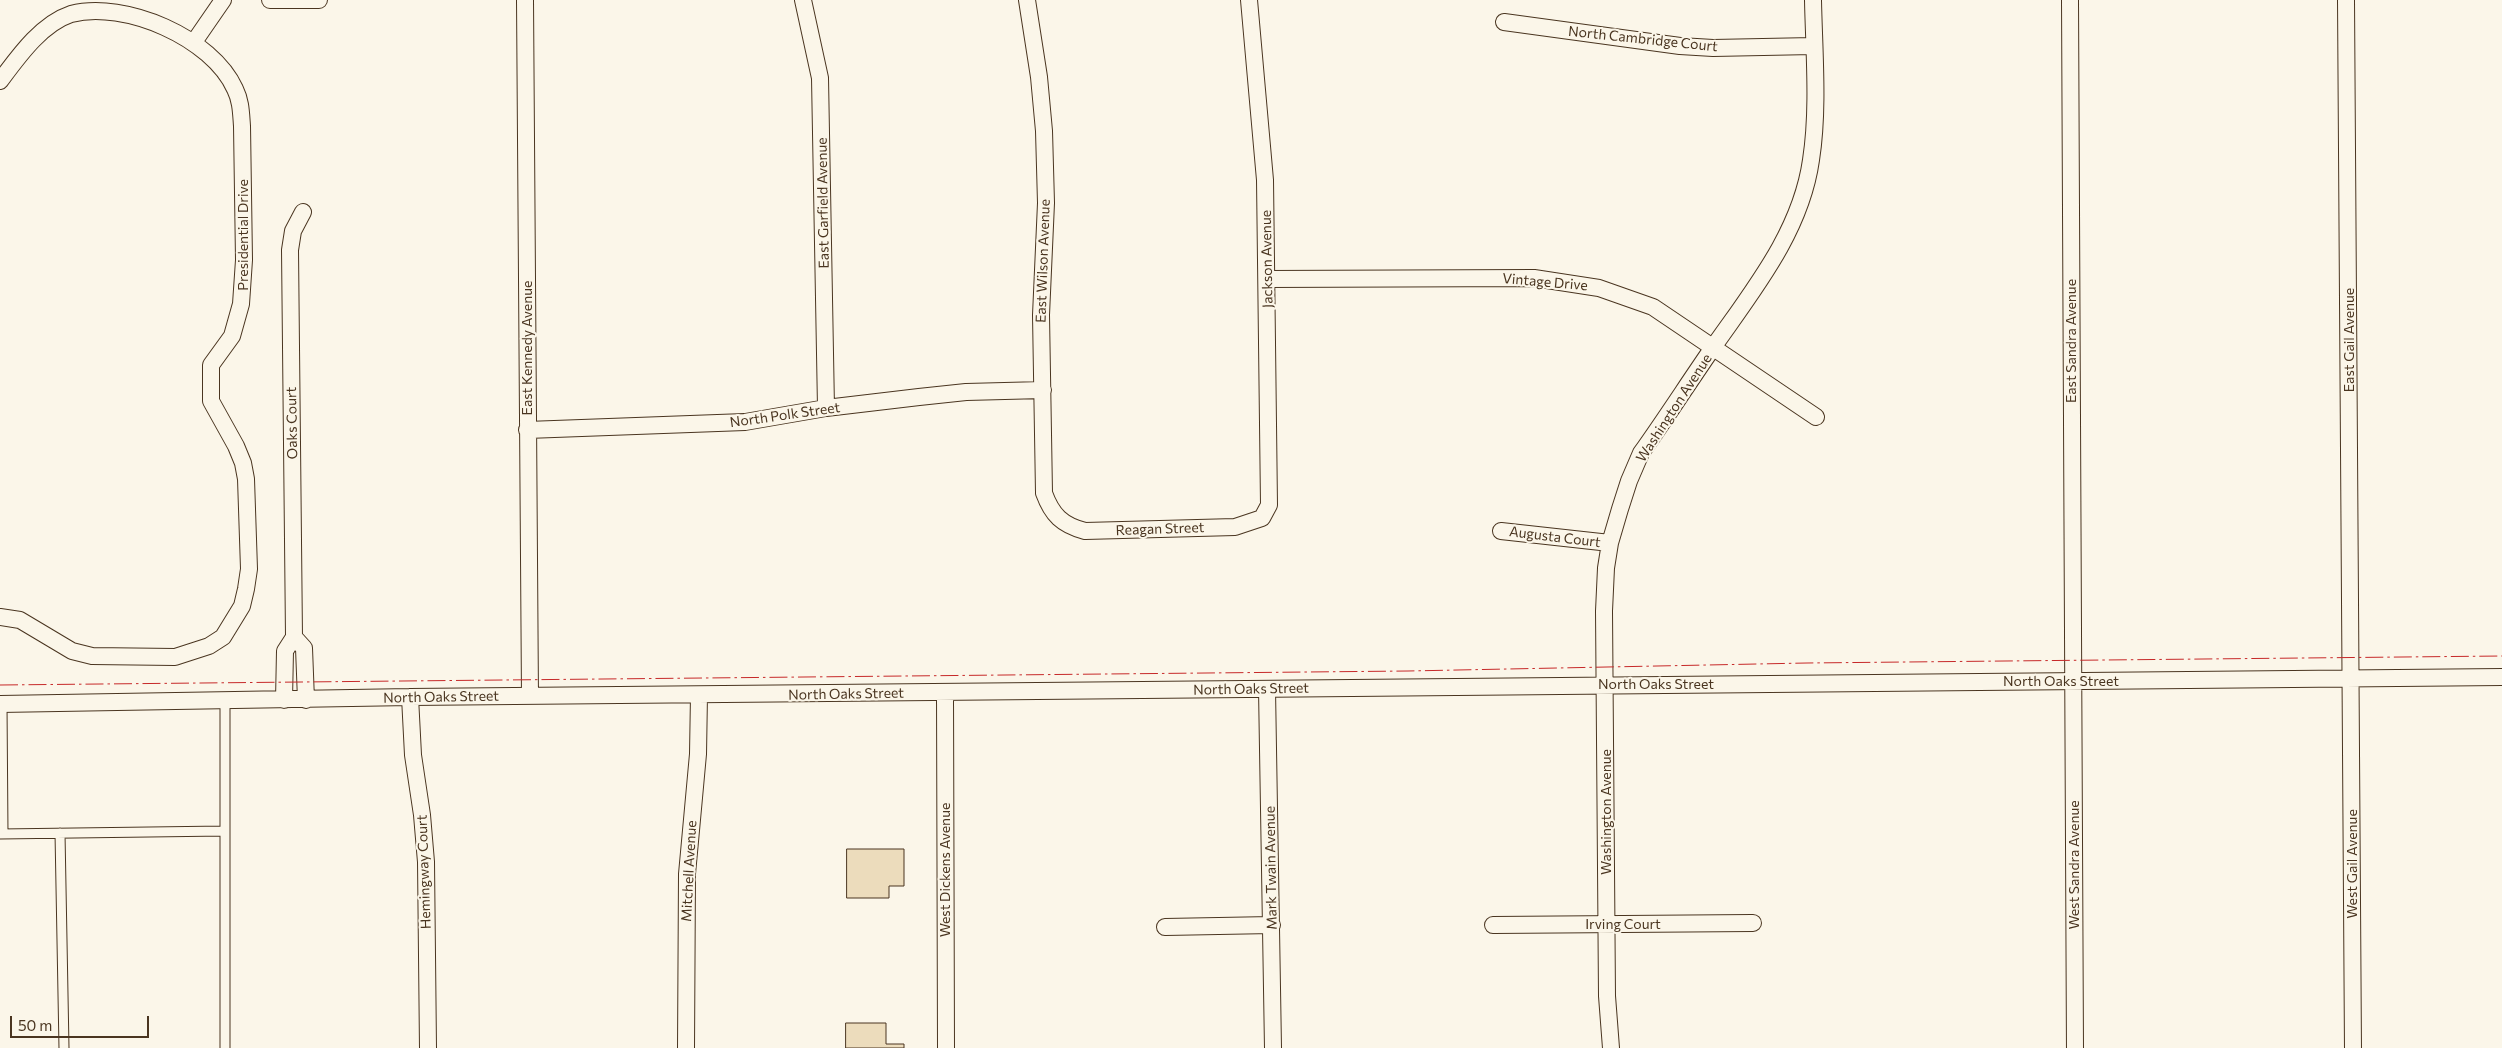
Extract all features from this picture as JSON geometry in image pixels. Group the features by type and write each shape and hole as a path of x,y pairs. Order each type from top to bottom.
{"street":[{"path":"194,42 223,0"},
{"path":"270,0 319,0"},
{"name":"East Kennedy Avenue","path":"525,0 530,696"},
{"name":"East Garfield Avenue","path":"803,0 820,78 826,408"},
{"name":"East Wilson Avenue","path":"1026,0 1039,77 1044,131 1046,202 1041,277 1044,493 1050,508 1058,520"},
{"name":"Jackson Avenue","path":"1249,0 1265,180 1270,489 1269,505 1262,518"},
{"name":"Washington Avenue","path":"1611,1048 1607,996 1604,611 1610,543 1628,481 1642,453 1769,268 1792,223 1804,190 1812,149 1813,0"},
{"name":"East Sandra Avenue","path":"2070,0 2073,681"},
{"name":"East Gail Avenue","path":"2346,0 2351,679"},
{"name":"Presidential Drive","path":"0,81 36,38 55,22 71,13 91,10 127,10 194,42 216,60 235,89 241,106 243,294 238,320 232,336 211,365 210,390 211,401 243,463 246,479 248,569 242,606 223,637 209,646 175,657 92,656 72,651 20,620 0,617"},
{"name":"North Cambridge Court","path":"1504,22 1680,46 1713,48 1814,46"},
{"name":"Oaks Court","path":"284,700 285,651 294,636 290,250 293,231 303,212"},
{"name":"Vintage Drive","path":"1267,279 1500,278 1569,282 1599,288 1652,307 1816,417"},
{"name":"North Polk Street","path":"527,430 745,422 826,408 966,392 1042,390"},
{"name":"Reagan Street","path":"1058,520 1070,527 1085,531 1235,527 1262,518"},
{"name":"Augusta Court","path":"1501,531 1610,543"},
{"name":"Oaks Court","path":"294,636 304,648 306,700"},
{"name":"North Oaks Street","path":"1,704 530,696 2502,677"},
{"name":"West Gail Avenue","path":"2351,679 2352,1048"},
{"name":"West Sandra Avenue","path":"2073,681 2075,1048"},
{"name":"Mark Twain Avenue","path":"1267,689 1273,1048"},
{"name":"West Dickens Avenue","path":"944,693 946,1048"},
{"name":"Mitchell Avenue","path":"686,1048 687,874 698,754 698,695"},
{"name":"Hemingway Court","path":"410,698 413,755 422,815 426,862 428,1048"},
{"name":"Irving Court","path":"1493,925 1753,923"},
{"path":"1165,927 1272,925"}],"lane":[{"path":"225,701 226,1048"},
{"path":"1,704 2,834 224,831"},
{"path":"60,833 64,1048"}],"building":[{"path":"847,849 904,849 904,886 889,886 889,898 847,898"},
{"path":"846,1023 886,1023 886,1044 904,1044 904,1048 846,1048"}],"power":[{"path":"0,685 1408,671 1807,663 2502,656"}]}
